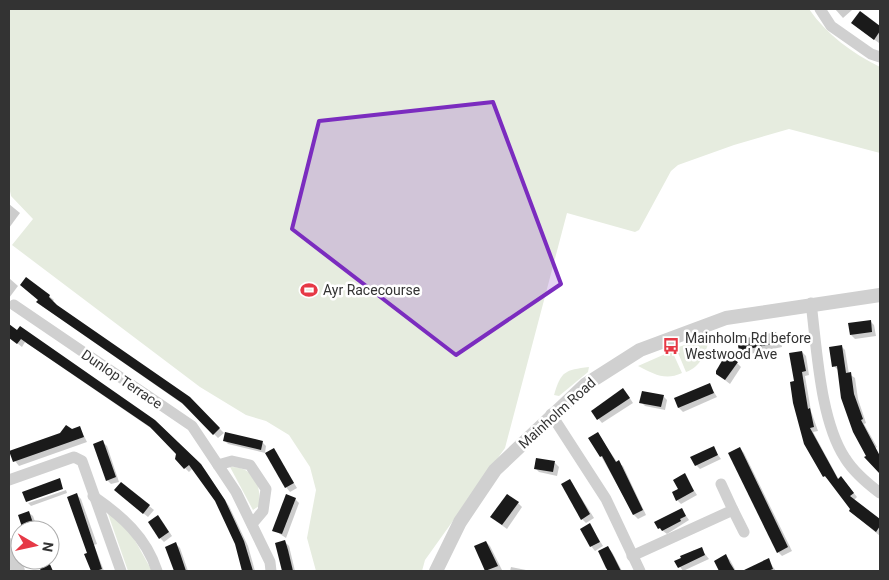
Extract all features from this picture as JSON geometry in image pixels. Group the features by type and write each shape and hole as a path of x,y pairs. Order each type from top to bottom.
{"street":[{"path":"820,9 831,26 871,54 880,57"},
{"name":"Mainholm Road","path":"436,571 460,522 495,470 551,414 585,385 640,350 726,318 880,294"},
{"path":"811,304 825,412 844,458 868,484 880,493"},
{"name":"Dunlop Terrace","path":"14,306 192,426 236,492 270,562 271,571"},
{"path":"551,414 606,499 640,571"},
{"path":"9,480 74,457 82,461 121,571"},
{"path":"218,465 232,461 250,465 266,489 263,511 252,524"},
{"path":"721,484 744,532"},
{"path":"93,496 122,516 141,538 157,571"},
{"path":"632,556 733,510"},
{"path":"9,546 18,571"}],"highlighted area":[{"path":"493,102 561,284 456,355 292,229 319,121"}],"shaded area":[{"name":"Ayr Racecourse","path":"9,9 809,9 832,35 860,56 880,67 880,153 789,129 734,145 678,165 671,171 639,230 635,232 567,213 505,448 425,560 422,571 316,571 307,538 316,490 310,467 289,435 266,421 246,415 200,387 12,245 33,219 11,196 9,186"},
{"path":"709,336 707,347 700,362 686,372 676,348"},
{"path":"672,351 682,373 665,376 654,374 638,366"},
{"path":"589,367 588,372 559,396 554,395 559,381 565,373 574,369"},
{"path":"230,467 245,470 254,478 260,498 259,506 253,510"},
{"path":"107,511 132,535 152,571 128,571"}],"building":[{"path":"860,11 880,26 880,31 874,40 851,23"},
{"path":"26,277 50,295 49,297 57,305 190,397 220,428 213,435 182,403 36,302 38,300 20,285"},
{"path":"871,320 872,332 850,335 848,323"},
{"path":"9,324 17,330 20,326 155,420 201,464 225,500 244,541 253,571 242,571 235,544 215,501 189,465 184,469 175,459 176,454 150,427 21,339 17,344 9,338"},
{"path":"776,332 778,343 739,351 737,340"},
{"path":"842,345 846,373 851,372 854,394 863,419 861,420 880,456 880,474 864,457 866,456 853,432 841,398 837,366 832,367 829,347"},
{"path":"802,351 806,371 802,372 808,409 810,408 814,427 810,428 838,479 841,476 854,493 850,496 880,519 880,526 876,532 849,511 850,509 825,476 823,477 804,444 793,403 790,382 794,381 789,353"},
{"path":"726,354 738,362 725,380 716,374 716,371"},
{"path":"710,383 714,393 678,408 674,398"},
{"path":"623,388 630,398 597,420 591,411"},
{"path":"642,391 664,395 661,407 639,403"},
{"path":"66,425 72,429 80,426 84,437 13,462 9,451 60,433"},
{"path":"225,432 263,441 261,450 223,441"},
{"path":"598,432 616,462 619,460 643,510 633,515 602,456 600,457 588,438"},
{"path":"103,440 116,477 106,481 93,444"},
{"path":"714,446 718,455 695,466 690,457"},
{"path":"740,447 788,547 777,553 728,453"},
{"path":"274,448 294,483 285,488 265,453"},
{"path":"536,458 555,461 553,472 534,469"},
{"path":"685,473 694,491 676,501 672,492 678,489 673,480"},
{"path":"60,478 63,489 26,502 22,492"},
{"path":"570,479 590,514 581,520 561,484"},
{"path":"121,482 150,505 143,514 114,490"},
{"path":"77,493 102,569 96,571 91,571 84,554 87,553 67,497"},
{"path":"286,494 296,498 282,534 272,531"},
{"path":"507,494 519,502 502,525 490,517"},
{"path":"682,508 686,516 680,519 681,521 662,531 660,528 658,529 654,522"},
{"path":"29,511 32,520 20,520 18,515"},
{"path":"158,515 169,532 159,539 148,522"},
{"path":"590,523 600,542 590,547 580,529"},
{"path":"285,540 293,571 282,571 275,543"},
{"path":"486,541 498,566 485,571 474,546"},
{"path":"176,542 186,571 174,571 165,547"},
{"path":"608,546 621,571 608,571 606,568 598,551"},
{"path":"702,547 705,555 678,568 674,561 681,558 680,556"},
{"path":"726,554 735,571 719,571 714,561"},
{"path":"769,558 773,569 768,571 742,571"}],"place":[{"name":"Ayr Racecourse","path":"309,290"},
{"name":"Mainholm Rd before Westwood Ave","path":"671,346"}]}
